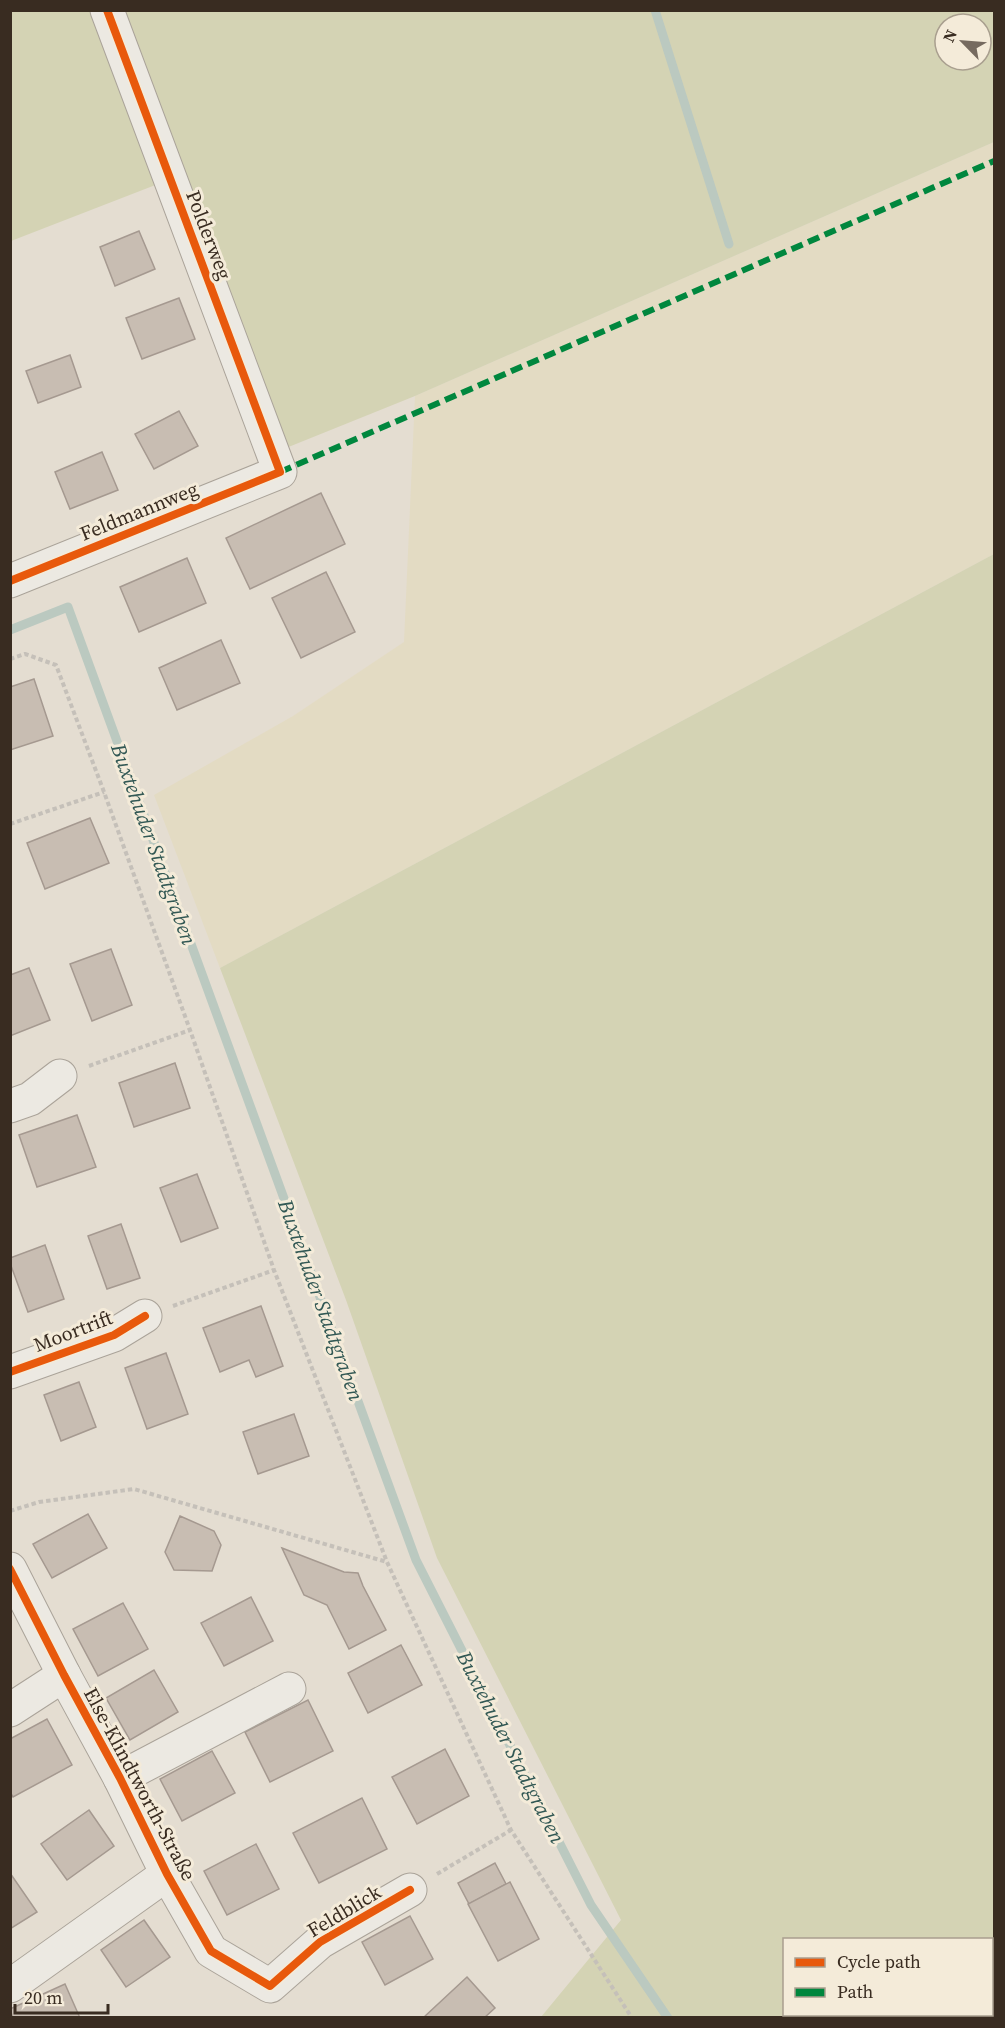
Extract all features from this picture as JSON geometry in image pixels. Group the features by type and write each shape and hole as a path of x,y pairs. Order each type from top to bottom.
{"street":[{"name":"Polderweg","path":"107,10 280,472"},
{"name":"Feldmannweg","path":"10,580 280,472"},
{"path":"10,1106 30,1099 60,1076"},
{"name":"Moortrift","path":"10,1372 114,1335 145,1317"},
{"name":"Else-Klindtworth-Straße","path":"10,1569 120,1778 167,1874 211,1951 270,1986"},
{"name":"Else-Klindtworth-Straße","path":"10,1710 64,1675"},
{"name":"Else-Klindtworth-Straße","path":"120,1778 289,1689"},
{"name":"Else-Klindtworth-Straße","path":"10,1986 167,1874"},
{"name":"Feldblick","path":"270,1986 320,1941 410,1890"}],"path":[{"path":"10,659 25,654 56,665 190,1030 274,1270 387,1562 511,1830 633,2018"},
{"path":"10,824 104,792"},
{"path":"60,1076 190,1030"},
{"path":"145,1317 274,1270"},
{"path":"10,1511 39,1502 134,1489 387,1562"},
{"path":"410,1890 511,1830"}],"shaded area":[{"path":"994,142 994,554 220,968 154,795 293,716 404,642 415,396"}],"green space":[{"path":"11,11 93,11 158,184 11,241"},
{"path":"123,11 994,11 994,142 415,396 286,448"},
{"path":"994,554 994,2017 541,2017 621,1920 437,1558 346,1300 220,968"}],"building":[{"path":"139,231 155,269 115,286 100,247"},
{"path":"179,298 195,339 142,359 126,318"},
{"path":"70,355 81,387 38,403 26,371"},
{"path":"179,411 198,446 154,469 135,434"},
{"path":"102,452 118,490 70,509 55,472"},
{"path":"321,493 345,544 250,589 226,538"},
{"path":"187,558 206,603 139,632 120,587"},
{"path":"326,572 355,632 301,658 272,598"},
{"path":"221,640 240,683 177,710 159,668"},
{"path":"34,679 53,736 10,750 10,687"},
{"path":"90,818 109,863 45,889 27,843"},
{"path":"111,949 132,1005 92,1021 70,964"},
{"path":"29,968 50,1020 10,1036 10,975"},
{"path":"175,1063 190,1108 134,1127 119,1083"},
{"path":"77,1115 96,1167 37,1187 19,1135"},
{"path":"197,1174 218,1228 181,1242 160,1188"},
{"path":"121,1224 140,1278 107,1289 88,1236"},
{"path":"45,1245 64,1299 28,1312 10,1258"},
{"path":"261,1306 283,1366 256,1377 249,1360 220,1372 203,1328"},
{"path":"166,1353 188,1414 147,1429 125,1368"},
{"path":"79,1382 96,1427 61,1441 44,1395"},
{"path":"294,1414 309,1456 258,1474 243,1432"},
{"path":"88,1514 107,1548 52,1578 33,1544"},
{"path":"180,1516 214,1531 221,1545 212,1571 174,1570 165,1552"},
{"path":"282,1548 344,1572 358,1573 386,1630 349,1649 327,1605 304,1595"},
{"path":"251,1597 273,1641 224,1666 201,1623"},
{"path":"123,1603 148,1649 98,1676 73,1629"},
{"path":"401,1645 422,1685 368,1713 348,1673"},
{"path":"154,1670 178,1712 130,1740 106,1698"},
{"path":"308,1700 333,1751 270,1782 245,1732"},
{"path":"47,1719 72,1765 13,1797 10,1792 10,1739"},
{"path":"445,1749 469,1796 417,1824 392,1777"},
{"path":"212,1751 235,1793 182,1821 160,1779"},
{"path":"362,1798 387,1849 319,1883 293,1833"},
{"path":"89,1810 114,1846 67,1880 41,1844"},
{"path":"256,1844 279,1889 227,1915 204,1871"},
{"path":"495,1863 506,1884 469,1904 458,1883"},
{"path":"10,1873 37,1912 10,1929"},
{"path":"510,1882 539,1939 498,1961 468,1904"},
{"path":"410,1916 433,1959 385,1985 362,1942"},
{"path":"144,1920 170,1957 126,1987 101,1950"},
{"path":"467,1977 495,2008 484,2018 423,2018"},
{"path":"65,1984 80,2018 13,2018 10,2009"}],"waterway":[{"path":"655,10 729,244"},
{"name":"Buxtehuder Stadtgraben","path":"10,630 68,607 416,1560 591,1905 668,2018"}],"marked path":[{"path":"280,472 994,161"}],"cycle path":[{"path":"10,581 280,472 107,10"},
{"path":"10,1372 114,1335 145,1316"},
{"path":"10,1569 120,1778 167,1874 211,1951 270,1986 320,1942 410,1890"}]}
